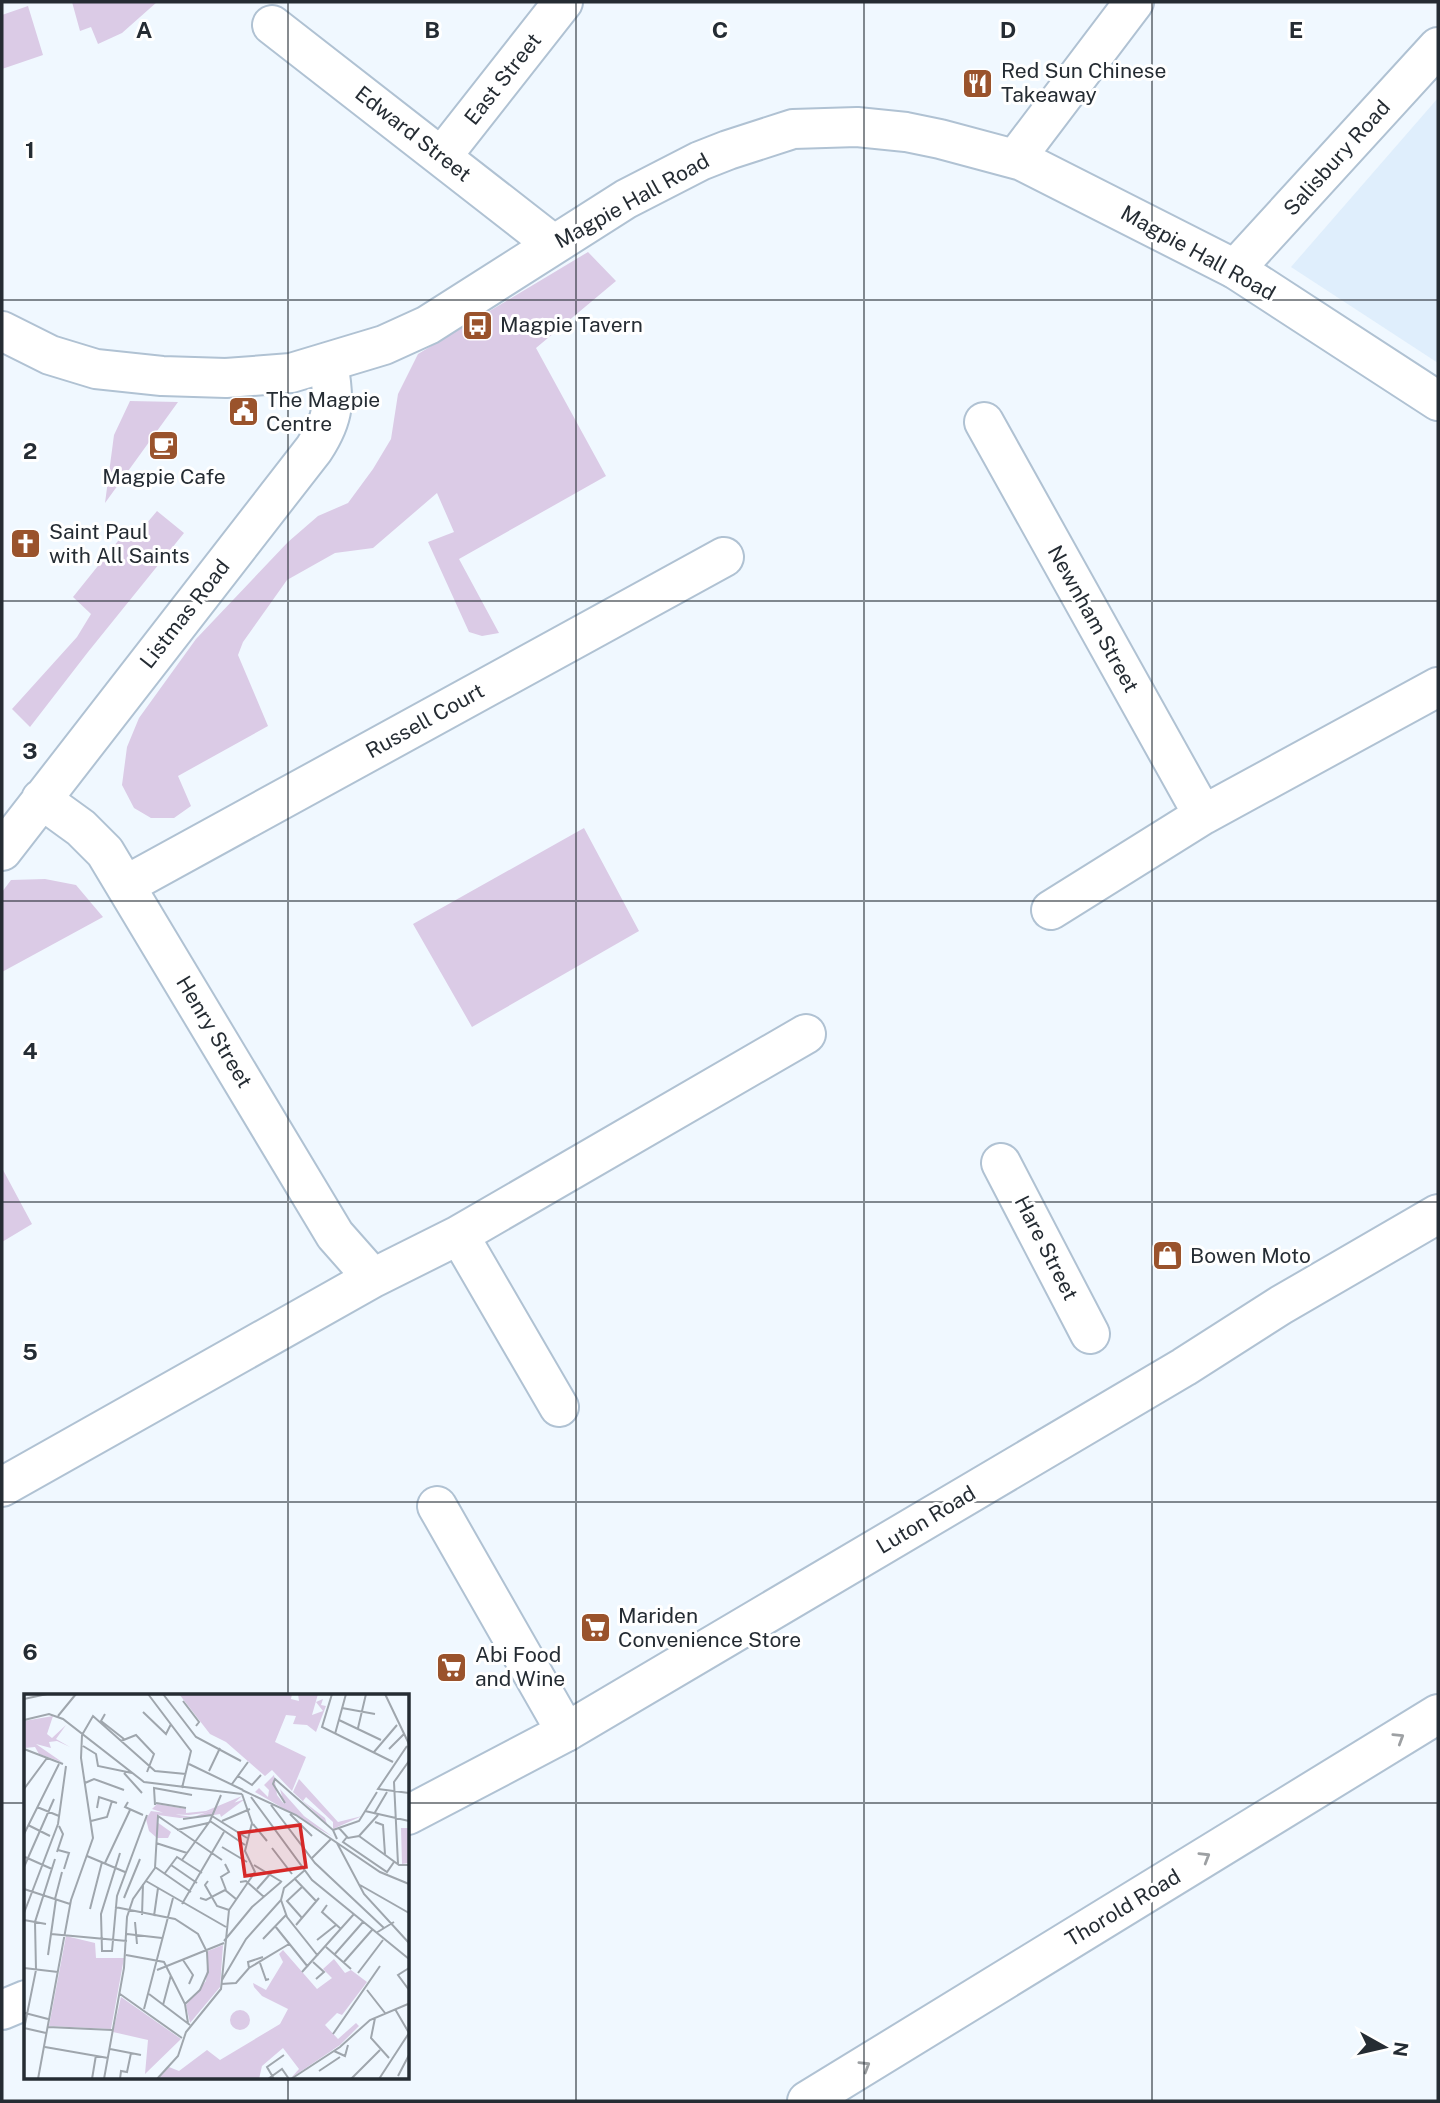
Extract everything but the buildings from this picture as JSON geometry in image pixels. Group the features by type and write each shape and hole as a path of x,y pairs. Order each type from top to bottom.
{"street":[{"name":"East Street","path":"442,156 563,2"},
{"path":"1016,158 1135,2"},
{"name":"Edward Street","path":"272,25 553,244"},
{"name":"Salisbury Road","path":"1235,269 1438,47"},
{"name":"Magpie Hall Road","path":"2,331 65,360 122,373 247,378 291,373 384,345 428,325 626,199 699,161 793,129 857,127 906,132 1016,158 1235,269 1438,401"},
{"name":"Listmas Road","path":"2,851 314,449 327,428 332,413 333,392 328,363"},
{"name":"Newnham Street","path":"984,422 1203,815"},
{"name":"Russell Court","path":"126,885 724,557"},
{"path":"1051,910 1203,815 1438,687"},
{"name":"Henry Street","path":"41,799 97,842 126,885 335,1235 373,1278"},
{"path":"2,1487 373,1278 458,1235 806,1034"},
{"name":"Hare Street","path":"1001,1163 1090,1334"},
{"name":"Luton Road","path":"410,1814 566,1732 1438,1214"},
{"path":"458,1235 559,1406"},
{"path":"437,1506 566,1732"},
{"name":"Thorold Road","path":"807,2101 1438,1714"},
{"path":"2,2010 24,2001"}],"shaded area":[{"path":"72,2 157,2 122,33 98,44 91,27 80,31"},
{"path":"28,6 43,55 2,69 2,15"},
{"path":"1438,98 1438,363 1291,267"},
{"path":"588,252 616,281 536,348 606,476 459,559 499,633 482,636 469,632 428,542 454,532 437,493 373,548 335,553 287,580 243,642 238,655 268,726 178,776 191,806 174,818 151,818 134,808 122,785 127,747 139,718 196,639 288,542 318,516 348,503 391,439 398,394 418,354"},
{"path":"130,401 178,402 105,503 114,435"},
{"path":"157,511 184,533 30,727 12,709 77,637 91,614 73,597 126,531 136,536"},
{"path":"584,828 639,931 472,1027 413,924"},
{"path":"45,879 76,885 103,917 2,972 2,892 11,880"},
{"path":"2,1168 32,1224 2,1242"}],"place":[{"name":"Red Sun Chinese Takeaway","path":"978,83"},
{"name":"Magpie Tavern","path":"477,325"},
{"name":"The Magpie Centre","path":"243,412"},
{"name":"Magpie Cafe","path":"164,445"},
{"name":"Saint Paul with All Saints","path":"26,544"},
{"name":"Bowen Moto","path":"1167,1256"},
{"name":"Mariden Convenience Store","path":"595,1628"},
{"name":"Abi Food and Wine","path":"452,1667"}]}
